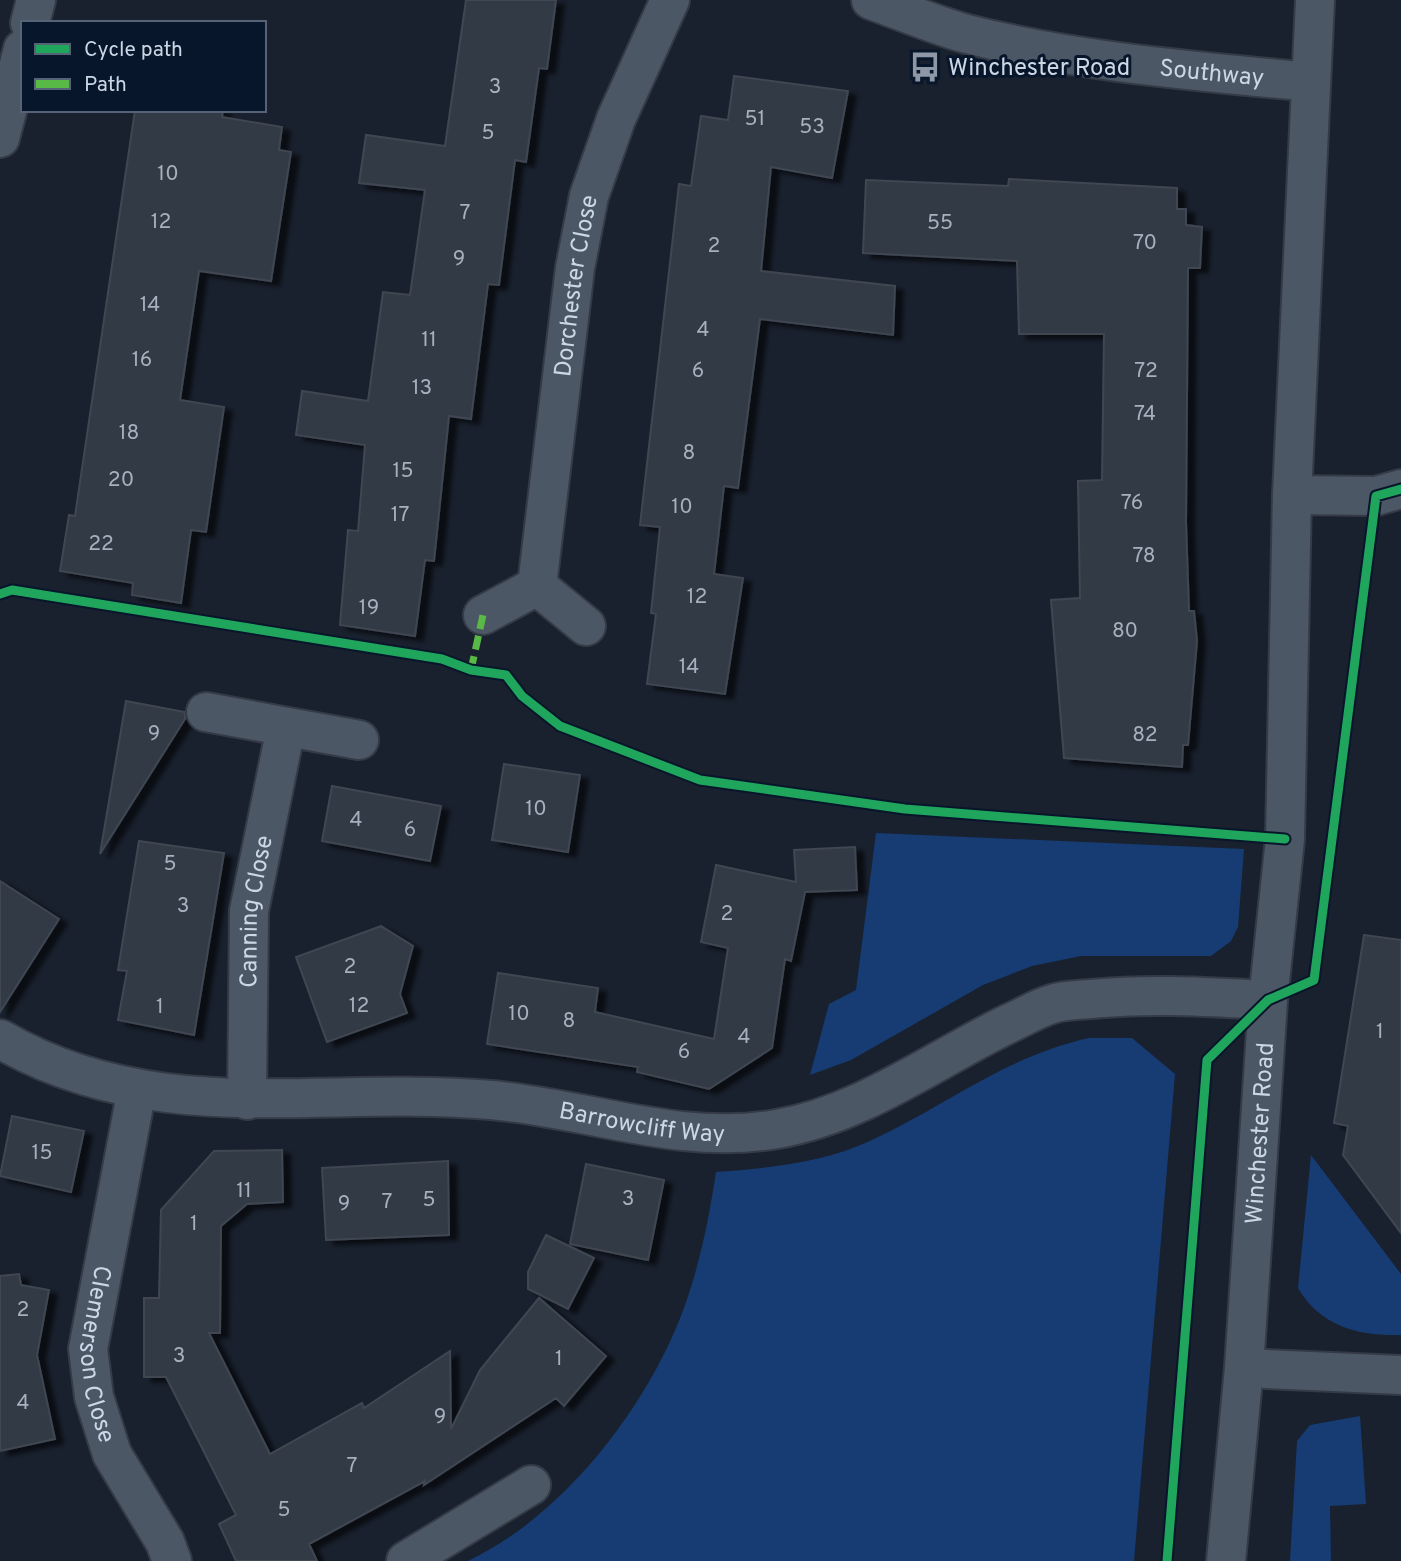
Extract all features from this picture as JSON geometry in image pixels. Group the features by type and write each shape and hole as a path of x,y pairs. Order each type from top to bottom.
{"street":[{"path":"31,21 36,0"},
{"name":"Dorchester Close","path":"537,586 575,268 589,195 616,119 670,0"},
{"name":"Southway","path":"871,0 965,33 1040,47 1181,69 1311,82"},
{"name":"Winchester Road","path":"1226,1561 1244,1368 1269,1000 1285,839 1292,495 1315,0"},
{"path":"0,138 21,57"},
{"path":"1292,495 1376,496 1401,489"},
{"path":"483,615 537,586 586,626"},
{"path":"206,712 359,740"},
{"name":"Canning Close","path":"247,1100 249,911 286,727"},
{"name":"Barrowcliff Way","path":"0,1039 21,1051 81,1075 137,1089 247,1100 489,1099 570,1111 638,1127 701,1135 778,1129 872,1099 977,1039 1054,1003 1146,993 1269,1000"},
{"name":"Clemerson Close","path":"137,1089 88,1349 94,1397 112,1454 155,1523 172,1561"},
{"path":"1244,1368 1401,1376"},
{"path":"406,1561 531,1485"}],"shaded area":[{"path":"876,833 1244,849 1238,927 1231,941 1211,956 1081,956 1032,966 983,985 851,1060 810,1075 829,1004 856,990"},
{"path":"1089,1038 1132,1038 1175,1074 1134,1561 468,1561 530,1522 558,1497 585,1470 632,1410 668,1346 685,1304 704,1239 716,1172 796,1163 853,1148 900,1126 1003,1069 1058,1046"},
{"path":"1311,1155 1401,1274 1401,1335 1370,1334 1342,1326 1318,1312 1298,1288"},
{"path":"1360,1416 1366,1504 1330,1506 1331,1561 1290,1561 1297,1441 1310,1425"}],"building":[{"path":"466,0 556,0 547,69 539,68 526,162 515,160 499,285 488,284 471,419 449,416 434,561 425,560 415,636 340,625 348,530 358,531 365,445 296,435 302,391 368,401 383,292 410,295 425,190 359,183 366,135 445,146"},
{"path":"734,76 848,91 832,178 771,167 761,271 895,286 893,335 760,319 738,488 724,486 714,574 743,578 725,694 647,684 656,614 651,613 660,527 640,525 679,184 691,186 701,116 728,120"},
{"path":"135,112 223,112 222,117 282,127 279,150 291,152 271,281 199,271 180,400 224,407 206,532 191,530 181,603 132,595 133,583 60,571 69,515 75,516"},
{"path":"1009,179 1177,188 1177,209 1186,209 1186,225 1202,227 1200,268 1188,268 1186,523 1189,611 1194,611 1197,641 1188,745 1183,745 1182,767 1064,758 1051,600 1080,598 1078,481 1102,480 1104,334 1019,334 1017,261 863,253 866,180 1008,186"},
{"path":"126,701 185,712 185,719 100,854"},
{"path":"504,764 580,775 568,852 492,840"},
{"path":"332,786 441,806 430,861 322,841"},
{"path":"139,841 224,853 194,1035 118,1020 127,971 118,970"},
{"path":"855,847 857,890 805,892 791,961 785,959 772,1048 709,1089 637,1072 638,1067 487,1044 498,973 598,988 595,1012 714,1039 728,948 701,942 716,865 796,882 794,850"},
{"path":"0,881 59,919 0,1012"},
{"path":"381,926 413,946 400,994 407,1013 327,1042 296,957"},
{"path":"1364,935 1401,940 1401,1233 1343,1155 1348,1126 1334,1123"},
{"path":"12,1116 84,1131 71,1192 0,1176"},
{"path":"282,1150 283,1202 247,1204 221,1226 220,1333 209,1333 270,1454 362,1403 364,1408 450,1351 451,1429 480,1370 539,1298 606,1356 564,1406 556,1398 424,1485 425,1481 309,1544 317,1561 236,1561 219,1524 236,1515 166,1377 144,1377 144,1298 159,1298 161,1210 214,1151"},
{"path":"448,1161 449,1235 326,1240 322,1168"},
{"path":"586,1164 664,1180 648,1260 570,1244"},
{"path":"546,1235 594,1258 568,1309 528,1289 528,1272"},
{"path":"19,1274 21,1285 49,1290 37,1355 55,1439 0,1451 0,1276"}],"marked path":[{"path":"471,670 483,615"}],"cycle path":[{"path":"1167,1561 1207,1060 1268,1000 1314,980 1376,496 1401,489"},
{"path":"0,594 12,590 442,659 471,670 506,675 522,696 560,726 700,780 905,809 1285,839"}],"place":[{"name":"Winchester Road","path":"925,67"}]}
